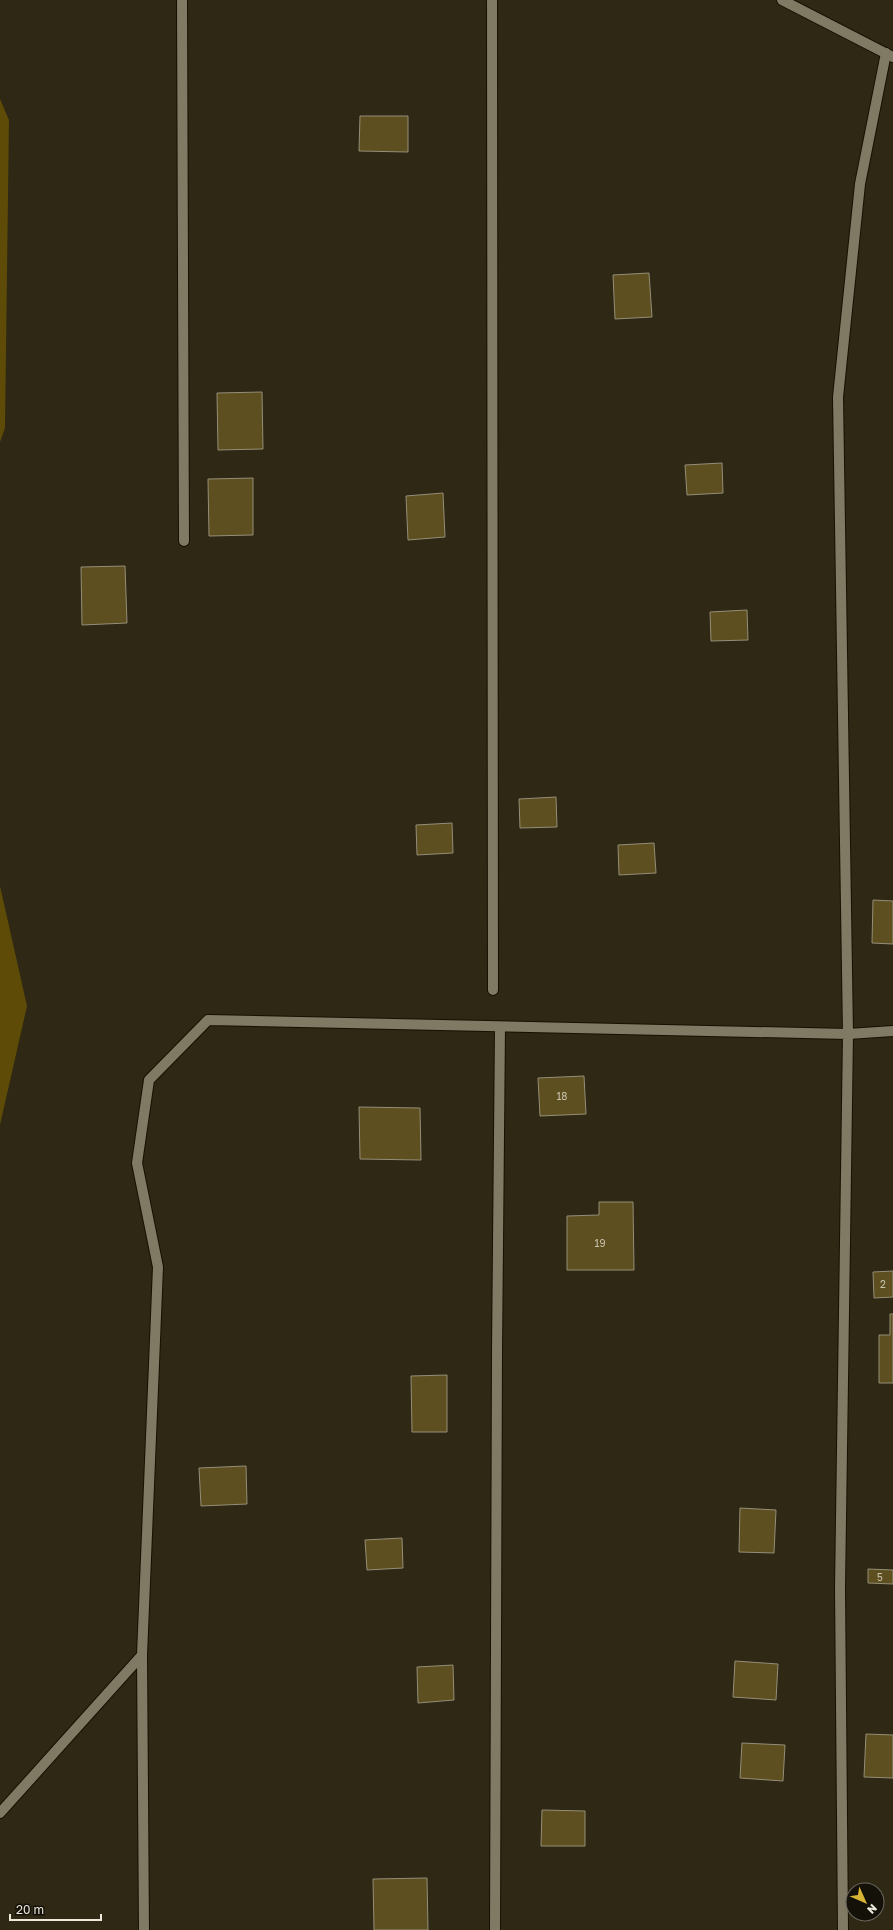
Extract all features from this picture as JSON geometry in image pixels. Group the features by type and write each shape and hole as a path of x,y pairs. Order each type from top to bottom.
{"street":[{"path":"182,0 184,541"},
{"path":"492,0 493,990"},
{"path":"782,0 890,55 860,184 838,397 848,1034 840,1588 843,1930"},
{"path":"144,1930 142,1655 158,1267 137,1163 149,1080 208,1020 848,1034 893,1031"},
{"path":"496,1930 497,1352 500,1027"},
{"path":"0,1814 142,1655"}],"shaded area":[{"path":"0,99 9,120 5,428 0,442"},
{"path":"0,886 27,1006 0,1125"}],"building":[{"path":"360,116 408,116 408,152 359,151"},
{"path":"649,273 652,317 615,319 613,275"},
{"path":"262,392 263,449 218,450 217,393"},
{"path":"722,463 723,493 687,495 685,465"},
{"path":"253,478 253,535 209,536 208,479"},
{"path":"443,493 445,537 408,540 406,496"},
{"path":"125,566 127,623 82,625 81,567"},
{"path":"747,610 748,640 711,641 710,612"},
{"path":"556,797 557,827 520,828 519,799"},
{"path":"452,823 453,853 417,855 416,825"},
{"path":"654,843 656,873 619,875 618,845"},
{"path":"873,900 893,901 893,944 872,943"},
{"path":"584,1076 586,1114 540,1116 538,1078"},
{"path":"359,1107 420,1108 421,1160 360,1159"},
{"path":"599,1202 633,1202 634,1270 567,1270 567,1216 599,1215"},
{"path":"893,1271 893,1297 874,1298 873,1272"},
{"path":"890,1314 893,1314 893,1383 879,1383 879,1335 890,1335"},
{"path":"447,1375 447,1432 412,1432 411,1376"},
{"path":"246,1466 247,1504 201,1506 199,1468"},
{"path":"740,1508 776,1510 774,1553 739,1552"},
{"path":"402,1538 403,1568 367,1570 365,1540"},
{"path":"868,1569 893,1570 893,1584 868,1583"},
{"path":"735,1661 778,1664 776,1700 733,1697"},
{"path":"453,1665 454,1700 418,1703 417,1667"},
{"path":"866,1734 893,1735 893,1778 864,1777"},
{"path":"742,1743 785,1745 783,1781 740,1778"},
{"path":"542,1810 585,1811 585,1846 541,1846"},
{"path":"427,1878 428,1930 374,1930 373,1879"}]}
